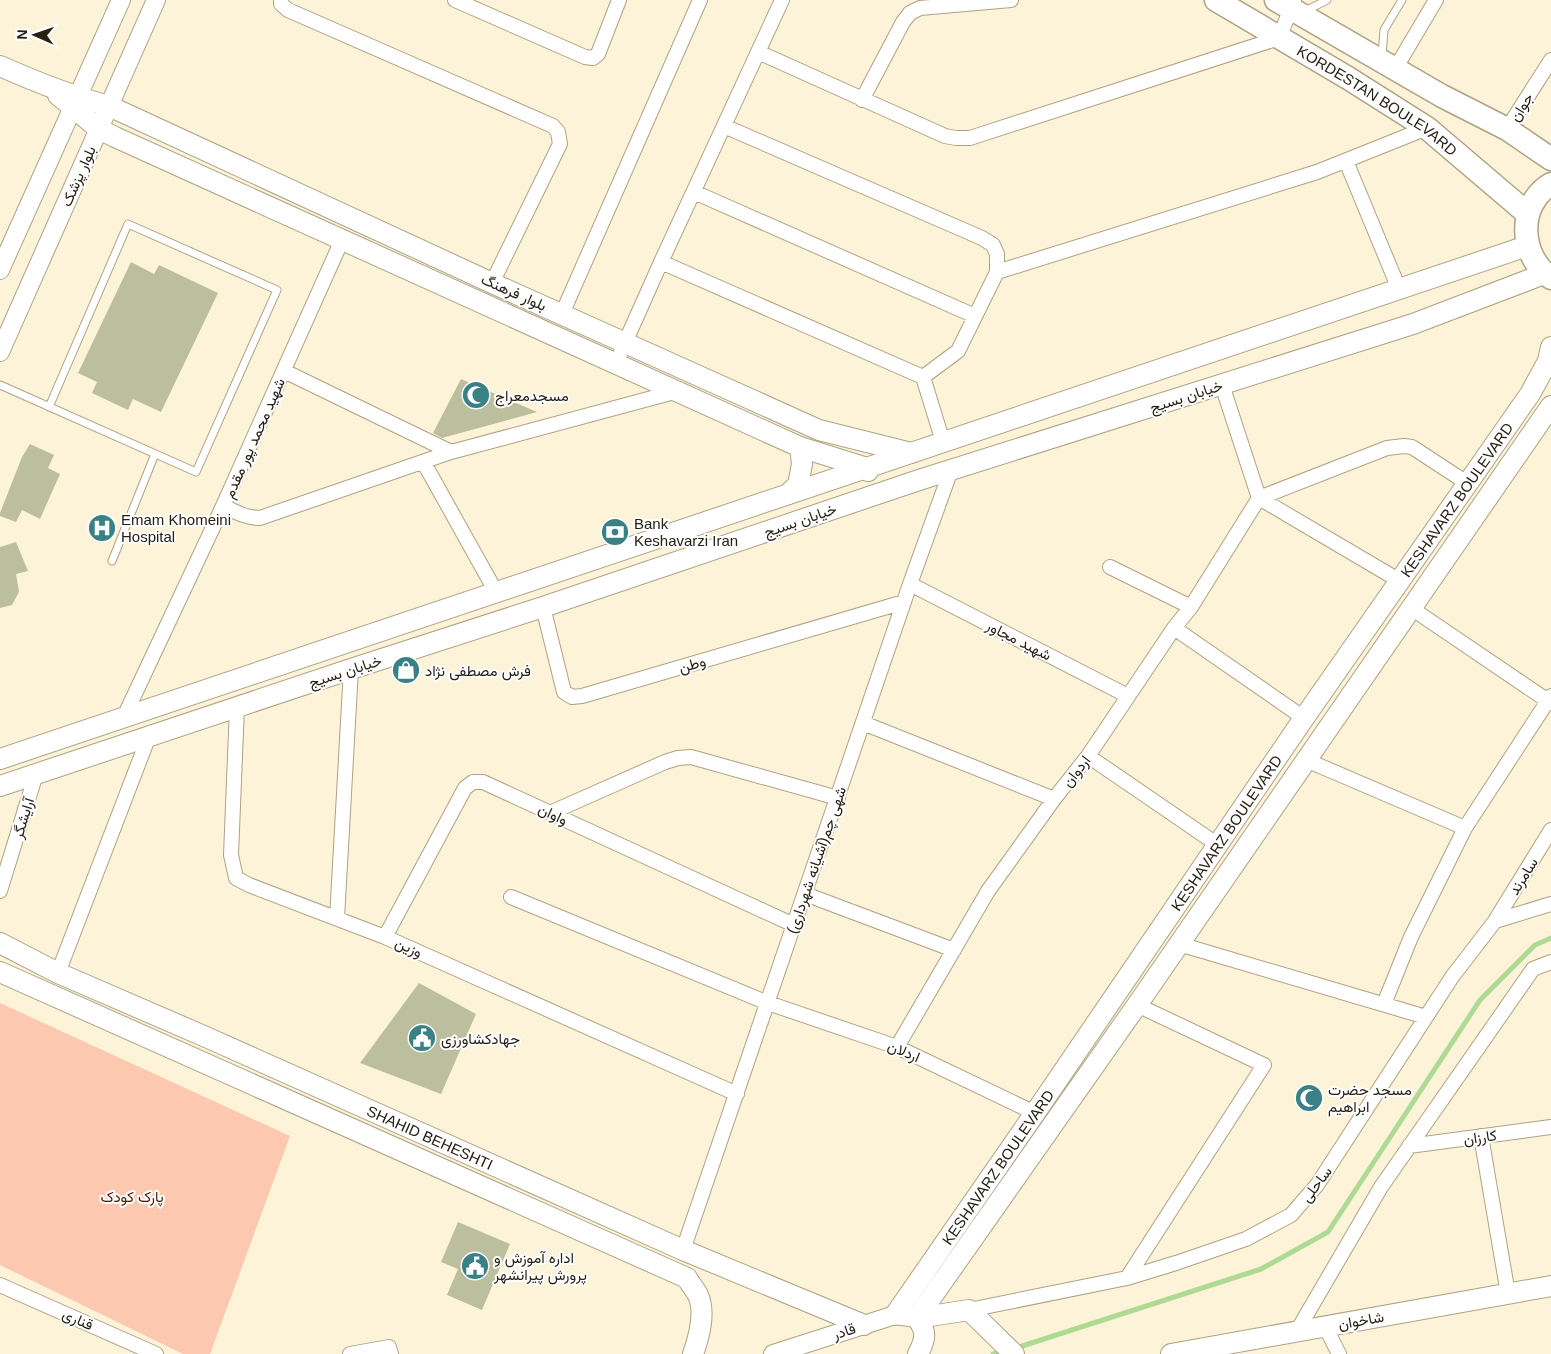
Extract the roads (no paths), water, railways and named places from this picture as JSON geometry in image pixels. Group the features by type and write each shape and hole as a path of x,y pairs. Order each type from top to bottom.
{"main road":[{"name":"KORDESTAN BOULEVARD","path":"1216,0 1348,78 1427,128 1528,214"},
{"name":"KORDESTAN BOULEVARD","path":"1290,5 1442,96 1507,129 1551,159"},
{"name":"بلوار فرهنگ","path":"0,66 49,88 74,102 107,133 805,449 867,468"},
{"name":"بلوار فرهنگ","path":"74,102 117,109 819,430 911,453"},
{"path":"1547,276 1534,261 1527,246 1525,230 1528,214 1535,199 1551,184"},
{"name":"خیابان بسیج","path":"0,759 1527,246"},
{"name":"خیابان بسیج","path":"0,786 951,470 1413,324 1547,276"},
{"name":"KESHAVARZ BOULEVARD","path":"895,1315 1304,718 1530,394 1548,361 1551,346"},
{"path":"1063,402 1073,432"},
{"name":"KESHAVARZ BOULEVARD","path":"917,1318 1137,1005 1551,406"},
{"path":"788,494 798,485 805,449 819,430"},
{"path":"867,468 876,495"},
{"name":"SHAHID BEHESHTI","path":"0,944 58,973 624,1224 864,1325"},
{"name":"SHAHID BEHESHTI","path":"0,972 687,1278 699,1297 701,1317 699,1338 693,1354"},
{"path":"287,1100 297,1078"},
{"path":"496,1193 508,1172"},
{"path":"614,1246 624,1224"},
{"name":"شاخوان","path":"1171,1354 1551,1286"},
{"path":"917,1318 974,1315 1014,1354"},
{"path":"917,1318 924,1328 921,1348"}],"street":[{"path":"0,270 121,0"},
{"name":"بلوار پزشک","path":"0,352 107,133 156,0"},
{"path":"281,0 288,10 553,126 558,132 560,144 492,282"},
{"path":"455,0 585,57 593,58 598,54 620,0"},
{"path":"562,314 700,0"},
{"path":"616,363 660,262 782,0"},
{"path":"862,100 903,22 910,13 929,3 1012,0"},
{"path":"1388,65 1436,0"},
{"path":"758,52 945,136 970,138 1280,38 1290,5"},
{"name":"جوان","path":"1507,129 1551,60"},
{"path":"724,126 982,238 993,245 997,254 997,272 958,351 923,377"},
{"path":"997,272 1317,172 1427,128"},
{"path":"1346,161 1399,289"},
{"path":"694,192 975,316"},
{"name":"شهید محمد پور مقدم","path":"124,717 223,506 342,240"},
{"path":"660,262 923,377 943,442"},
{"path":"284,371 452,452"},
{"path":"1222,385 1259,498 1400,581"},
{"path":"223,506 251,518 260,518 452,452 678,391"},
{"path":"1259,498 1387,448 1404,446 1412,447 1467,483"},
{"path":"424,462 496,592"},
{"name":"شهی چم(آشیانه شهرداری)","path":"683,1250 910,584 951,470"},
{"name":"اردوان","path":"898,1047 988,891 1054,799 1088,756 1174,628 1191,607 1259,498"},
{"path":"1110,568 1191,607"},
{"name":"شهید مجاور","path":"910,584 1128,696"},
{"name":"وطن","path":"543,607 564,692 572,697 582,696 904,602"},
{"path":"1384,1004 1411,937 1465,828 1550,700 1411,608"},
{"path":"1174,628 1304,718"},
{"path":"337,918 352,668"},
{"name":"وزین","path":"237,707 231,854 236,878 249,885 385,936 737,1094"},
{"path":"863,723 1054,799"},
{"path":"58,973 149,736"},
{"path":"1088,756 1218,845"},
{"path":"550,813 665,762 691,757 838,798"},
{"path":"1306,760 1465,828"},
{"name":"آرایشگر","path":"0,891 36,774"},
{"name":"واوان","path":"385,936 465,788 473,782 483,782 794,925"},
{"name":"سامرند","path":"1494,921 1551,830"},
{"path":"805,894 954,950"},
{"name":"اردلان","path":"511,897 768,1002 898,1047 1035,1113"},
{"path":"1494,921 1551,904"},
{"name":"ساحلی","path":"974,1315 1127,1278 1176,1263 1246,1239 1291,1215 1318,1185 1452,977 1494,921"},
{"path":"1179,944 1426,1017"},
{"path":"1297,1331 1381,1187 1409,1146 1533,969 1551,962"},
{"path":"1127,1278 1264,1065 1137,1005"},
{"name":"کارزان","path":"1409,1146 1551,1127"},
{"path":"1481,1136 1508,1294"},
{"name":"قناری","path":"0,1285 156,1354"},
{"name":"قادر","path":"773,1354 895,1315 917,1318"},
{"path":"1325,1326 1339,1354"},
{"path":"350,1354 389,1347 391,1354"}],"lane":[{"path":"1290,5 1327,0"},
{"path":"1388,65 1384,30 1402,0"},
{"path":"0,384 49,406 156,454 196,472 277,290 128,224 49,406"},
{"path":"112,561 156,454"}],"waterway":[{"path":"1016,1348 1261,1269 1328,1232 1480,1000 1535,945 1551,938"},
{"path":"993,1354 1005,1351"}],"place":[{"name":"مسجدمعراج","path":"476,395"},
{"name":"Emam Khomeini Hospital","path":"102,528"},
{"name":"Bank Keshavarzi Iran","path":"615,532"},
{"name":"فرش مصطفی نژاد","path":"406,670"},
{"name":"جهادکشاورزی","path":"422,1038"},
{"name":"مسجد حضرت ابراهیم","path":"1309,1098"},
{"name":"اداره آموزش و پرورش پیرانشهر","path":"475,1266"}],"park label":[{"name":"پارک کودک","path":"132,1196"}]}
